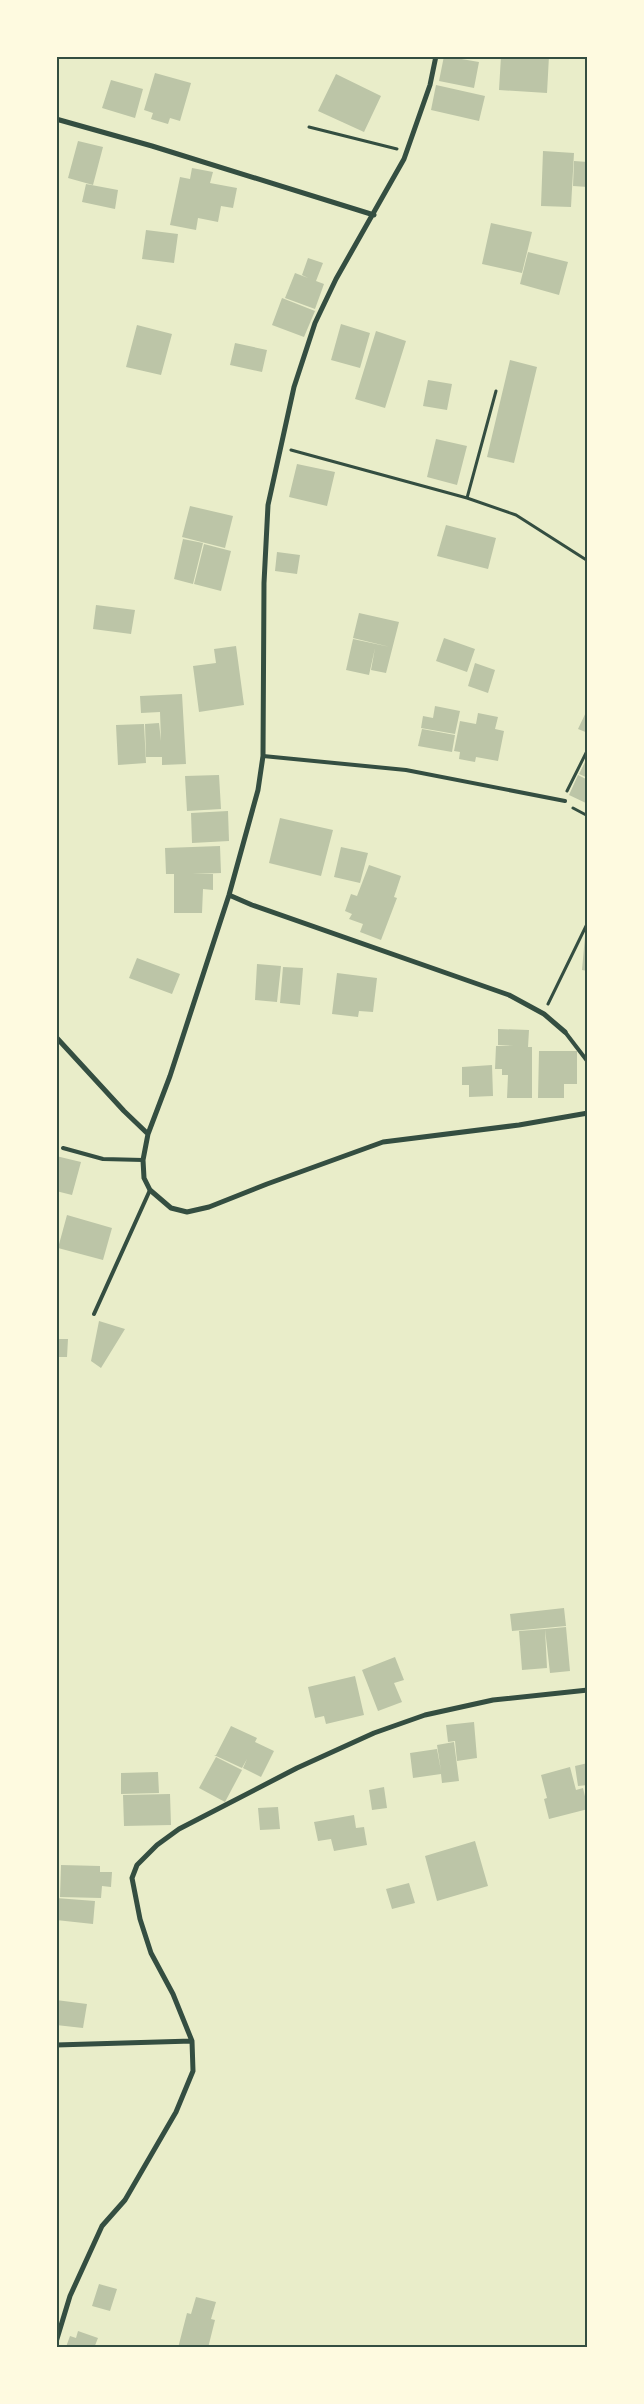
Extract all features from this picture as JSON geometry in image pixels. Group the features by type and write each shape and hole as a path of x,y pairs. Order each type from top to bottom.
{"street":[{"path":"436,56 430,85 407,151 374,215 336,279 315,324 294,387 268,505 264,583 263,756 258,790 229,895 170,1076 148,1134 143,1160 144,1178 150,1190 171,1208 187,1212 209,1208 267,1184 383,1142 519,1125 588,1113"},
{"path":"56,119 152,146 374,215"},
{"path":"229,895 252,905 509,995 544,1014 565,1032"},
{"path":"56,1036 124,1112 148,1134"},
{"path":"56,2342 70,2296 102,2226 125,2200 176,2112 193,2072 192,2041 173,1994 151,1953 140,1919 132,1878 136,1865 157,1845 180,1829 296,1768 382,1730 425,1715 492,1700 588,1690"},
{"path":"56,2045 192,2041"}],"lane":[{"path":"263,756 406,770 565,801"},
{"path":"565,1032 588,1062"},
{"path":"63,1148 103,1159 143,1160"},
{"path":"94,1314 150,1190"}],"path":[{"path":"309,127 407,151"},
{"path":"467,498 496,390"},
{"path":"281,447 467,498 516,515 588,561"},
{"path":"588,749 567,791 565,801 568,805 588,816"},
{"path":"544,1014 588,922"}],"building":[{"path":"444,56 479,62 474,88 439,81"},
{"path":"501,56 549,56 547,93 499,90"},
{"path":"155,73 191,83 180,121 170,118 168,124 151,119 153,113 144,110"},
{"path":"336,74 381,96 364,132 318,111"},
{"path":"111,80 143,89 135,118 102,108"},
{"path":"436,85 485,96 479,121 431,110"},
{"path":"78,141 103,147 93,185 68,178"},
{"path":"543,151 574,153 571,207 541,206"},
{"path":"574,161 588,162 588,187 573,186"},
{"path":"192,168 213,172 210,183 237,188 233,208 221,206 218,222 198,218 196,230 170,225 180,177 190,179"},
{"path":"86,184 118,190 115,209 82,202"},
{"path":"491,223 532,232 522,273 482,264"},
{"path":"146,230 178,234 174,263 142,259"},
{"path":"528,252 568,262 559,295 520,284"},
{"path":"308,258 323,263 316,281 324,284 315,309 285,298 295,273 308,278 302,275"},
{"path":"282,298 315,311 304,337 272,325"},
{"path":"341,324 370,333 360,368 331,360"},
{"path":"137,325 172,334 161,375 126,367"},
{"path":"376,331 406,341 385,408 355,399"},
{"path":"235,343 267,350 262,372 230,365"},
{"path":"510,360 537,367 514,463 487,457"},
{"path":"428,380 452,384 447,410 423,406"},
{"path":"436,439 467,446 457,485 427,477"},
{"path":"297,464 335,472 327,506 289,497"},
{"path":"190,506 233,516 225,548 182,537"},
{"path":"446,525 496,538 488,569 437,556"},
{"path":"183,539 203,543 193,584 174,579"},
{"path":"204,544 231,551 221,591 194,584"},
{"path":"277,552 300,555 297,574 275,571"},
{"path":"96,605 135,610 131,634 93,629"},
{"path":"359,613 399,622 386,673 371,670 375,648 369,675 346,670 353,639 390,647 353,638"},
{"path":"444,638 475,649 467,672 436,661"},
{"path":"236,646 244,705 199,712 193,666 216,663 214,649"},
{"path":"475,663 495,670 488,693 468,686"},
{"path":"182,694 186,764 162,765 162,757 146,757 145,724 159,723 161,741 160,712 141,713 140,696"},
{"path":"435,706 460,711 455,734 421,728 423,716 433,718"},
{"path":"588,708 588,733 578,729"},
{"path":"478,713 498,717 495,729 504,731 498,761 476,757 475,762 459,759 460,752 454,751 460,721 476,724"},
{"path":"144,724 146,763 118,765 116,725"},
{"path":"422,729 455,735 452,752 418,746"},
{"path":"588,756 588,778 579,774"},
{"path":"219,775 221,809 187,811 185,776"},
{"path":"578,775 588,780 588,804 569,795"},
{"path":"228,811 229,841 192,843 191,813"},
{"path":"280,818 333,830 321,876 269,863"},
{"path":"220,846 221,873 192,874 213,874 213,890 203,889 202,913 174,913 174,874 166,874 165,848"},
{"path":"341,847 368,853 360,883 334,877"},
{"path":"369,865 401,876 394,897 397,898 381,940 360,932 363,924 349,919 352,914 345,911 351,894 357,896"},
{"path":"586,925 588,926 588,971 582,970"},
{"path":"137,958 180,974 172,994 129,978"},
{"path":"257,964 281,966 277,1002 255,1000"},
{"path":"283,967 303,968 300,1005 280,1003"},
{"path":"337,973 377,978 373,1012 359,1011 358,1017 332,1014"},
{"path":"498,1029 529,1030 528,1047 532,1047 532,1098 507,1098 508,1075 502,1075 502,1069 495,1069 496,1046 514,1046 498,1045"},
{"path":"539,1051 577,1051 577,1084 564,1084 564,1098 538,1098"},
{"path":"492,1065 493,1096 469,1097 469,1085 462,1085 462,1067"},
{"path":"56,1156 81,1162 72,1195 56,1191"},
{"path":"67,1215 112,1228 103,1260 58,1248"},
{"path":"99,1321 125,1329 101,1368 91,1361"},
{"path":"56,1339 68,1339 67,1357 56,1357"},
{"path":"564,1608 566,1626 512,1631 510,1614"},
{"path":"566,1627 570,1671 550,1673 545,1629"},
{"path":"545,1629 547,1668 522,1670 519,1631"},
{"path":"395,1657 404,1680 394,1683 402,1702 378,1711 362,1670"},
{"path":"355,1676 364,1715 326,1724 324,1716 315,1718 308,1687"},
{"path":"474,1722 477,1758 457,1761 455,1741 448,1742 446,1725"},
{"path":"231,1726 257,1738 255,1742 274,1751 261,1777 243,1768 247,1759 242,1768 214,1755 216,1755"},
{"path":"454,1742 459,1781 442,1783 441,1774 413,1778 410,1753 437,1749 441,1771 437,1745"},
{"path":"216,1757 242,1770 225,1802 199,1788"},
{"path":"588,1763 588,1785 578,1786 575,1766"},
{"path":"570,1767 576,1790 583,1788 588,1809 549,1819 544,1799 547,1798 541,1775"},
{"path":"158,1772 159,1793 121,1794 121,1773"},
{"path":"384,1787 387,1808 372,1810 369,1790"},
{"path":"170,1794 171,1825 124,1826 123,1795"},
{"path":"278,1807 280,1829 260,1830 258,1808"},
{"path":"354,1815 356,1828 364,1827 367,1845 334,1851 331,1839 318,1841 314,1822"},
{"path":"475,1841 488,1886 437,1901 425,1856"},
{"path":"61,1865 100,1866 100,1872 112,1872 111,1887 102,1886 101,1898 60,1897"},
{"path":"409,1883 415,1903 392,1909 386,1889"},
{"path":"56,1898 95,1901 93,1924 56,1920"},
{"path":"56,2000 87,2004 83,2028 56,2025"},
{"path":"99,2284 117,2289 110,2311 92,2306"},
{"path":"196,2297 216,2302 211,2319 215,2320 208,2348 178,2348 187,2313 191,2314"},
{"path":"78,2331 98,2338 94,2348 66,2347 70,2336 76,2338"}]}
